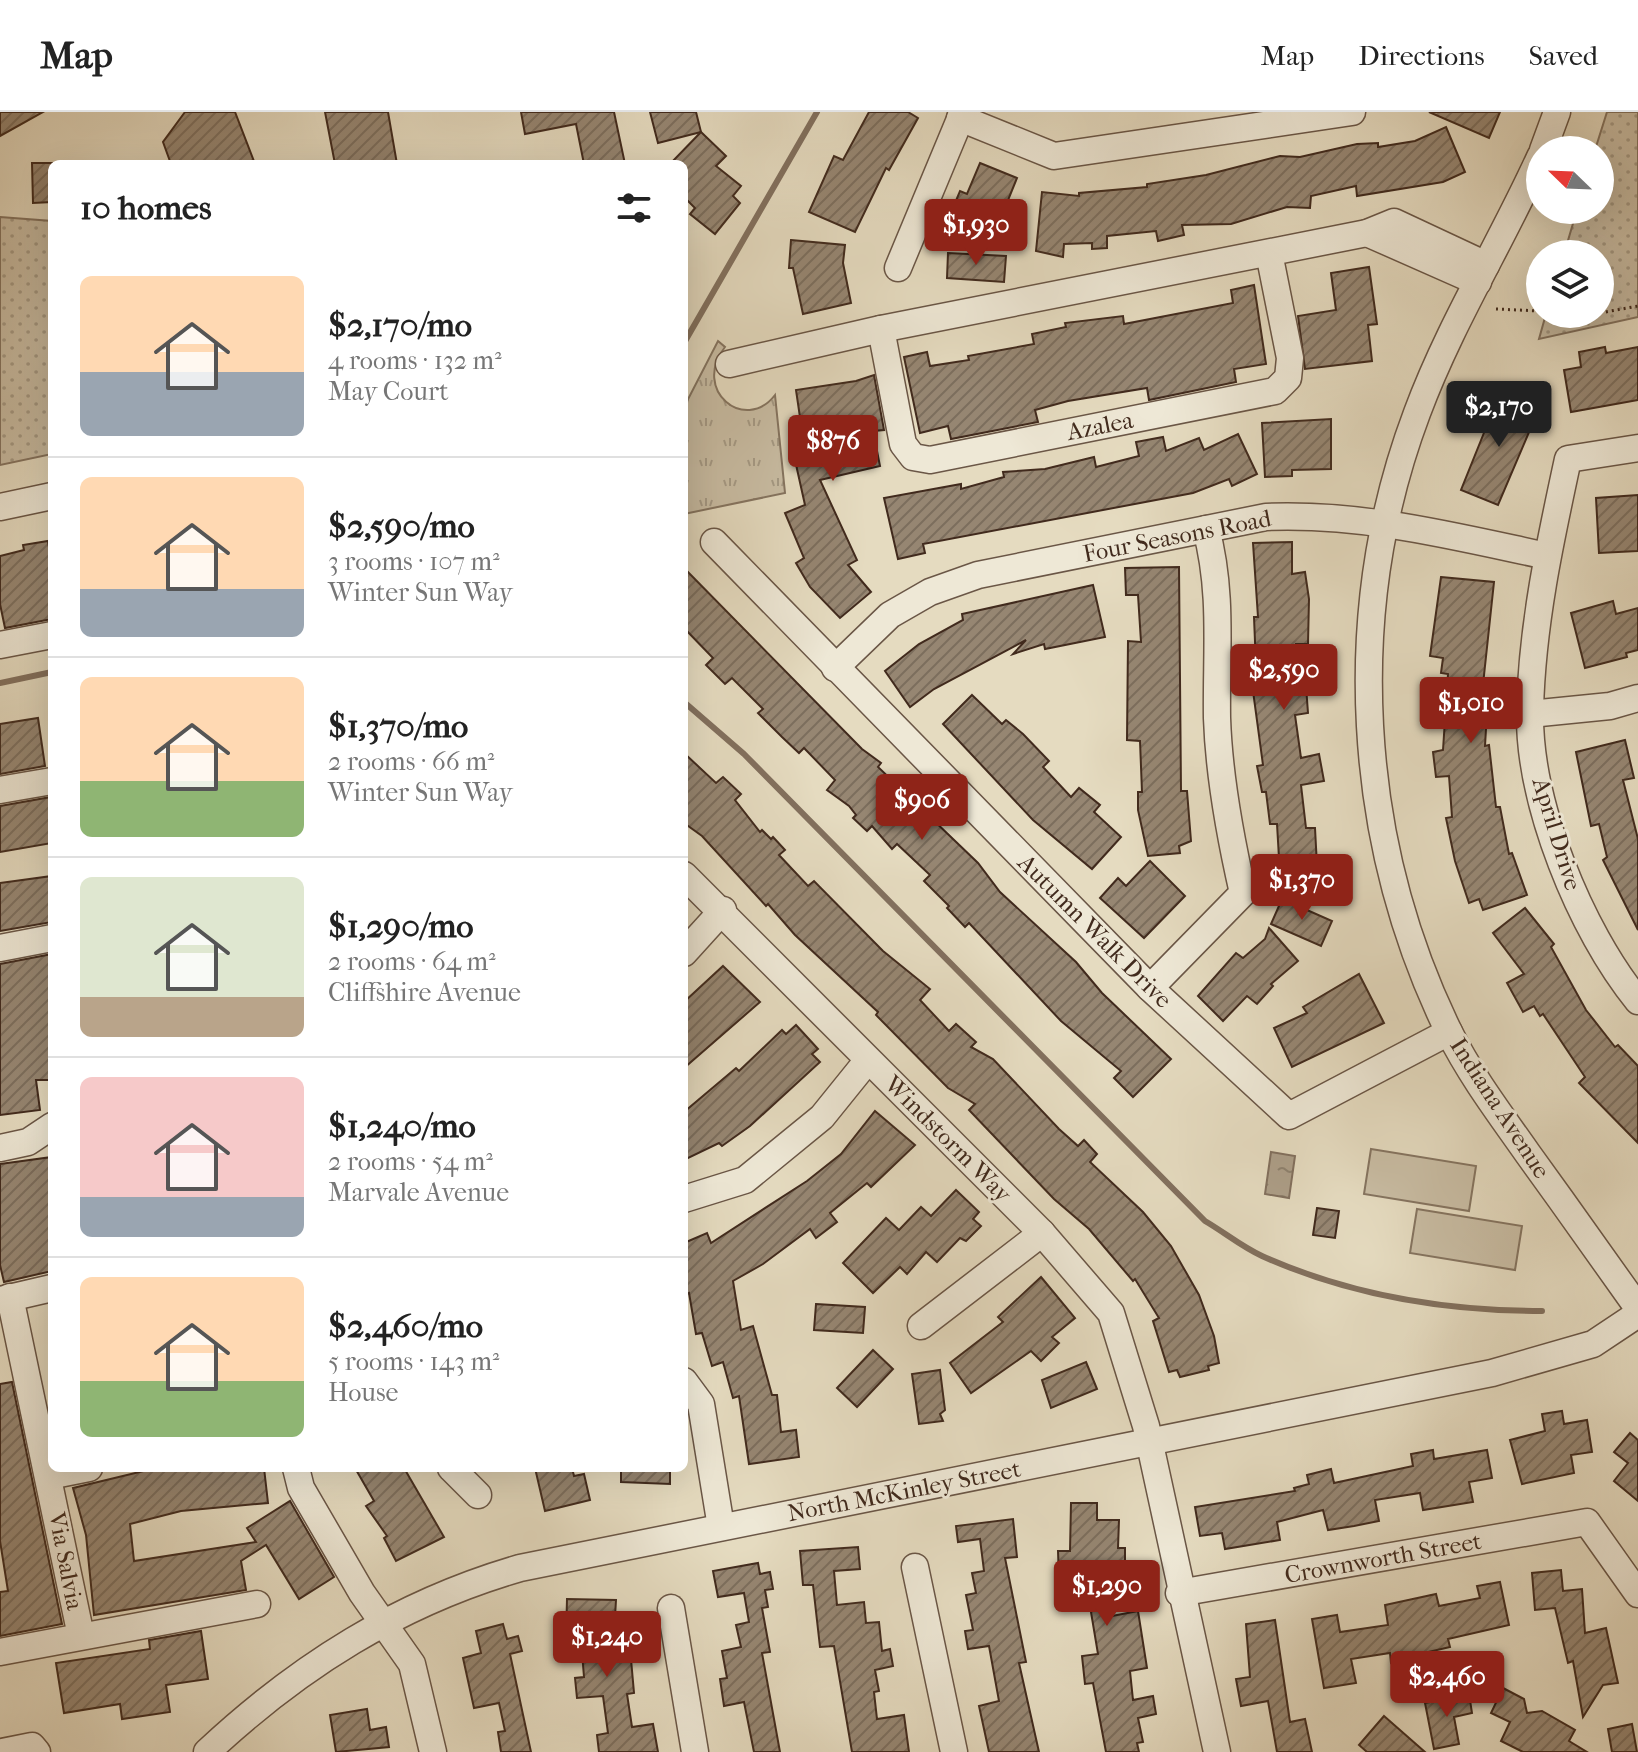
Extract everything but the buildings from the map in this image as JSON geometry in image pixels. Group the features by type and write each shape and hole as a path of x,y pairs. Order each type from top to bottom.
{"street":[{"path":"898,268 961,115 1054,156 1352,112"},
{"path":"1548,136 1557,112"},
{"name":"Indiana Avenue","path":"1526,185 1416,414 1387,522 1370,643 1369,714 1374,783 1399,903 1449,1032 1479,1085 1638,1308"},
{"path":"729,364 881,329 1367,233 1418,244 1482,273"},
{"name":"Azalea","path":"881,329 907,452 921,460 977,450 1275,391 1284,386 1290,358 1269,253"},
{"name":"April Drive","path":"1638,448 1568,459 1547,556 1534,641 1530,714 1541,790 1560,862 1586,921 1638,1001"},
{"path":"0,507 48,497"},
{"name":"Four Seasons Road","path":"835,668 890,615 930,592 978,575 1282,516 1312,515 1387,522 1547,556"},
{"path":"1150,988 1243,893 1228,830 1217,721 1219,597 1206,529"},
{"name":"Autumn Walk Drive","path":"714,542 1150,988 1289,1116 1449,1032"},
{"path":"0,645 48,636"},
{"path":"1530,714 1585,710 1638,698"},
{"path":"0,790 48,782"},
{"name":"Windstorm Way","path":"688,879 723,910 1042,1233 1111,1313 1148,1442 1179,1593 1217,1752"},
{"path":"688,949 723,910"},
{"path":"0,948 48,939"},
{"path":"688,1198 745,1180 822,1117 868,1060"},
{"path":"0,1148 28,1142 48,1129"},
{"path":"921,1326 1042,1233"},
{"path":"5,1298 48,1289"},
{"name":"Via Salvia","path":"5,1298 49,1476 81,1636"},
{"name":"North McKinley Street","path":"207,1752 268,1697 316,1661 383,1622 459,1586 520,1568 1492,1373 1593,1344 1638,1314"},
{"path":"688,1386 701,1404 721,1527"},
{"path":"49,1476 69,1472"},
{"path":"297,1472 301,1488 362,1593 412,1664 433,1752"},
{"path":"455,1472 478,1495"},
{"name":"Crownworth Street","path":"1179,1593 1587,1522 1638,1594"},
{"path":"915,1567 954,1752"},
{"path":"0,1652 257,1604"},
{"path":"671,1608 695,1752"},
{"path":"2,1752 32,1746 37,1752"}],"path":[{"path":"1614,310 1638,306"},
{"path":"1496,309 1526,310"}],"green space":[{"path":"1607,112 1638,112 1638,317 1614,322 1614,240 1568,240 1573,224 1614,224 1614,136 1599,136"},
{"path":"0,217 48,221 48,455 0,465"},
{"path":"1542,328 1588,328 1539,339"},
{"path":"718,341 725,347 716,363 714,378 726,402 750,410 763,406 775,395 785,493 688,513 688,399"},
{"path":"1371,1149 1476,1166 1469,1211 1364,1194"},
{"path":"1417,1209 1522,1226 1515,1270 1410,1253"}],"water":[{"path":"1271,1152 1295,1156 1289,1198 1265,1194"}],"waterway":[{"path":"688,336 817,112"},
{"path":"0,683 48,673"},
{"path":"688,705 744,754 1205,1221 1262,1256 1295,1270 1364,1291 1470,1308 1542,1311"}]}
